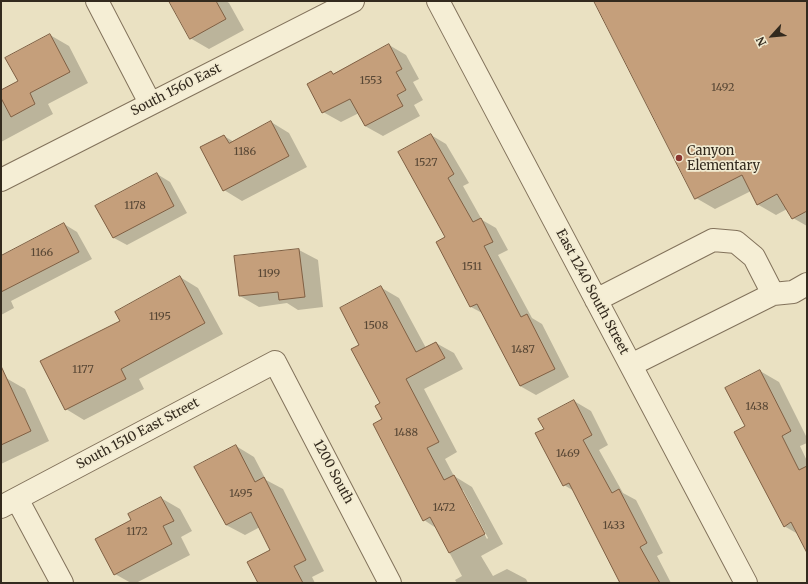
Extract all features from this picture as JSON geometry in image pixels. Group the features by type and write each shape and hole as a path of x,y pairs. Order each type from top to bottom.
{"street":[{"path":"97,1 150,103"},
{"name":"South 1560 East","path":"1,180 353,1"},
{"name":"East 1240 South Street","path":"440,2 746,583"},
{"path":"596,300 713,240 736,242 754,257 773,294"},
{"path":"631,365 773,294 793,292 807,284"},
{"name":"South 1510 East Street","path":"9,503 275,362"},
{"name":"1200 South","path":"275,362 390,583"},
{"path":"9,503 62,583"}],"building":[{"path":"169,1 216,1 226,19 190,39"},
{"name":"Canyon Elementary","path":"594,1 807,1 807,211 792,219 777,194 757,205 742,175 695,199"},
{"path":"50,34 70,72 30,93 35,104 11,117 1,98 1,90 18,81 5,58"},
{"path":"389,44 402,69 396,72 406,90 397,95 403,106 365,126 350,99 322,113 307,84 331,71 333,74"},
{"path":"271,121 289,156 223,191 200,147 224,135 229,143"},
{"path":"431,134 454,174 448,178 473,222 481,218 493,242 484,246 521,317 527,314 555,369 520,386 477,304 470,307 436,242 445,237 398,152"},
{"path":"157,173 174,206 113,238 95,206"},
{"path":"64,223 79,252 1,292 1,256"},
{"path":"299,249 305,297 279,300 278,292 239,296 234,256"},
{"path":"180,276 205,323 121,369 126,379 65,410 40,361 120,321 115,312"},
{"path":"381,286 416,352 436,342 445,358 406,379 439,442 427,448 444,480 454,475 485,534 449,553 430,517 423,521 373,424 382,419 375,406 380,403 351,349 359,345 340,308"},
{"path":"1,366 31,431 1,445"},
{"path":"760,370 791,431 782,436 799,470 807,466 807,553 791,522 784,527 734,432 745,426 725,388"},
{"path":"574,400 592,435 583,440 612,493 619,489 647,543 640,547 660,583 620,583 569,483 563,486 535,433 544,429 538,419"},
{"path":"236,445 255,482 264,477 306,560 294,566 303,583 258,583 247,562 270,550 251,512 226,525 194,467"},
{"path":"161,497 174,521 163,526 172,544 114,575 95,539 131,520 128,514"}],"place":[{"name":"Canyon Elementary","path":"679,158"}]}
